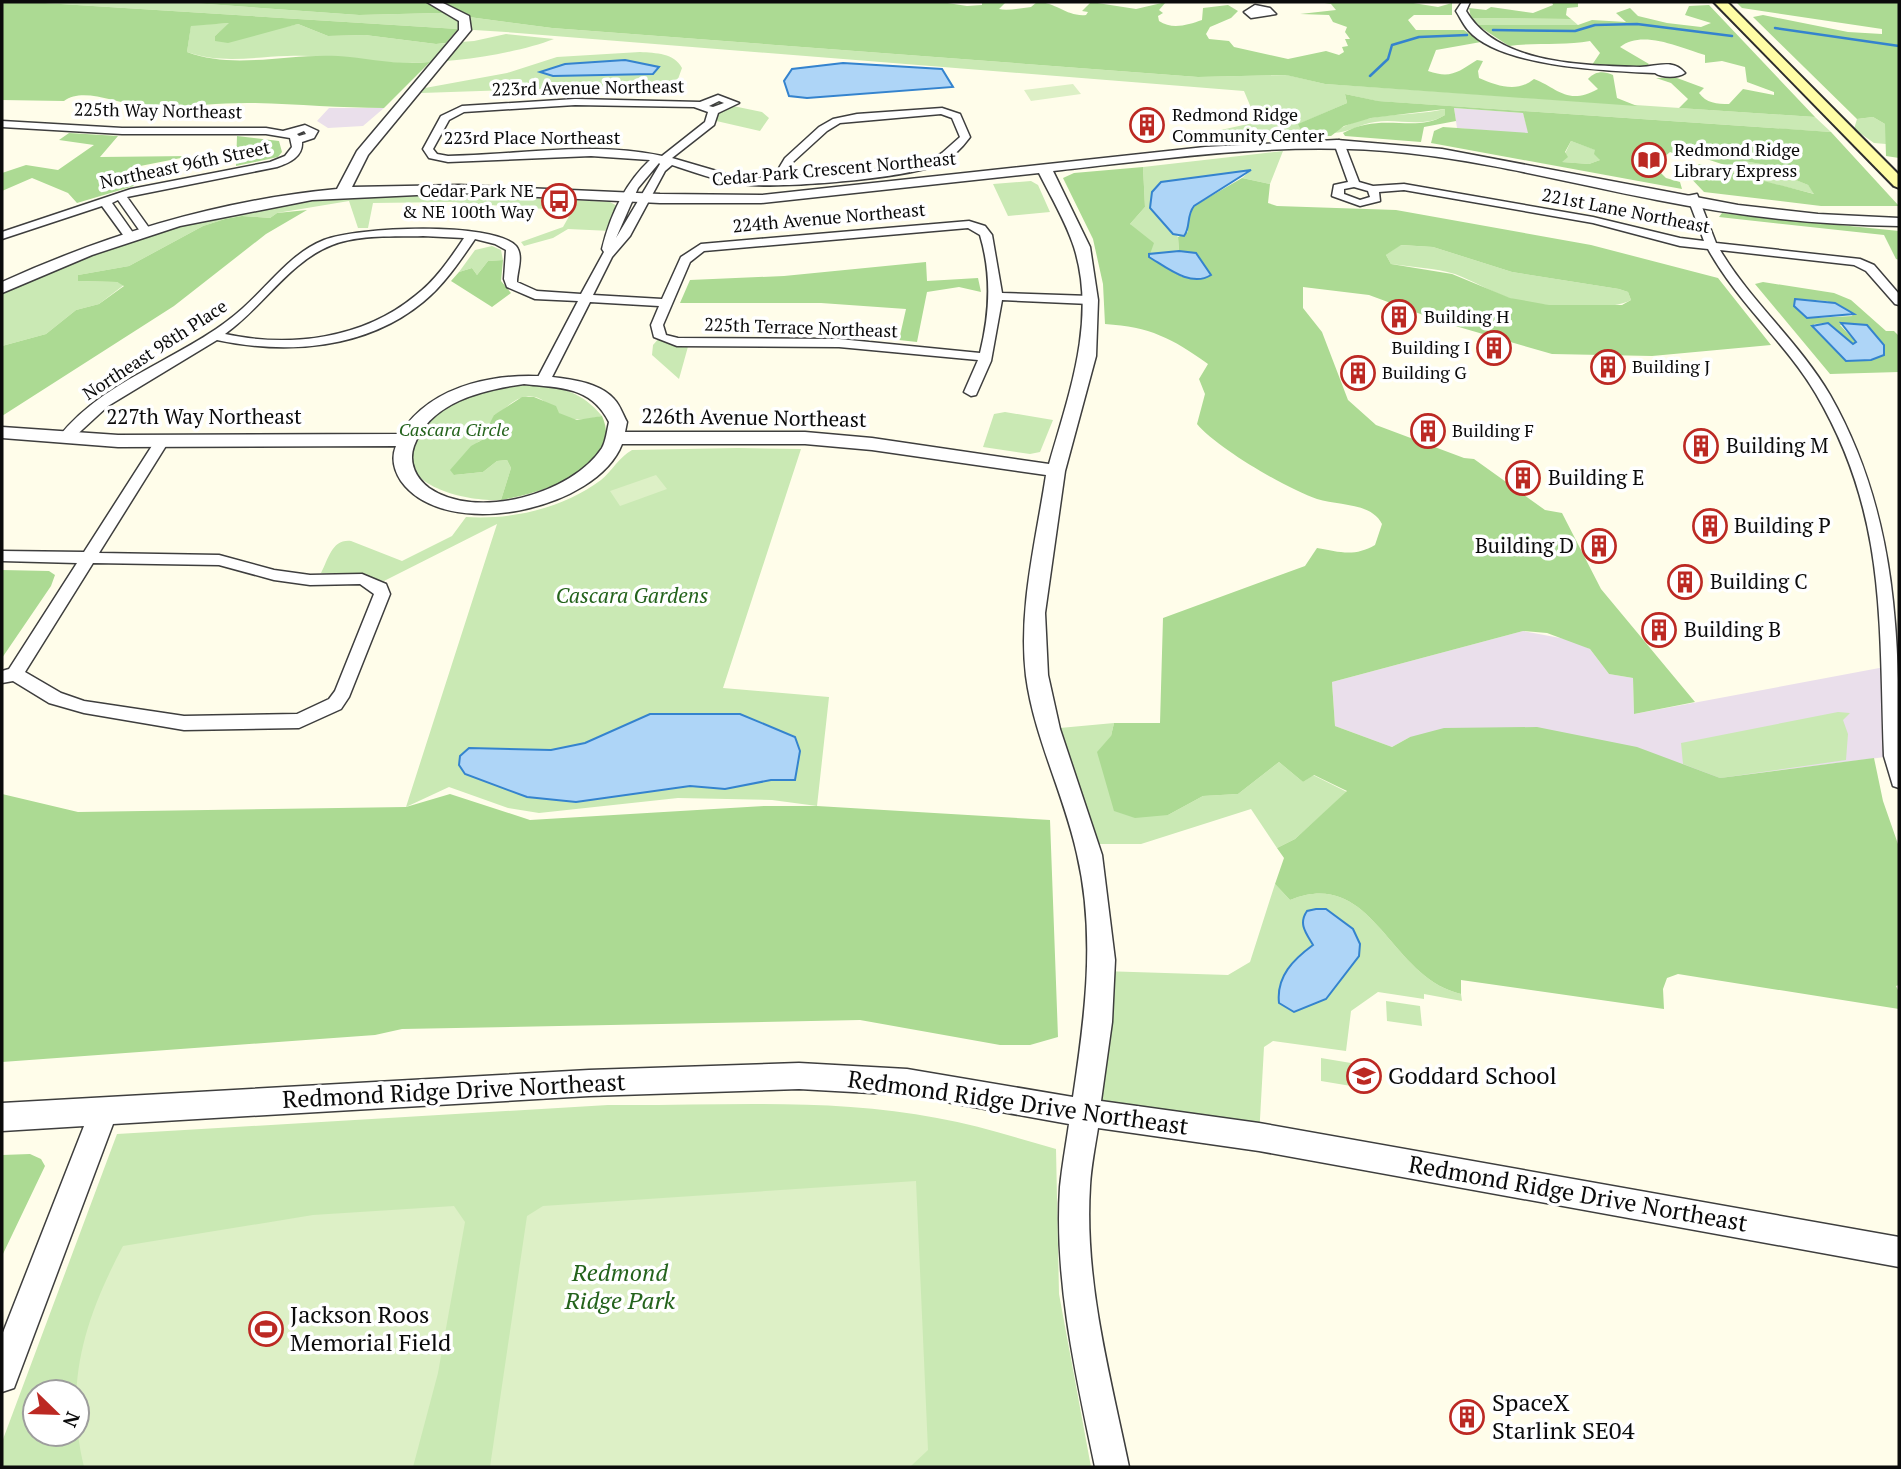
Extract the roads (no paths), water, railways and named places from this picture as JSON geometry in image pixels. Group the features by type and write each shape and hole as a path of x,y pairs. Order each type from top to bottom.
{"main road":[{"path":"1720,2 1899,183"}],"street":[{"path":"342,192 354,166 465,30 465,19 460,14 433,2"},
{"path":"1466,2 1461,11 1466,23 1486,38 1514,52 1575,66 1657,70"},
{"path":"607,256 610,236 645,171 663,161 710,123 713,111 734,103 718,98 702,105"},
{"name":"223rd Avenue Northeast","path":"433,156 428,149 445,118 462,109 562,102 702,105 713,111"},
{"name":"223rd Place Northeast","path":"433,156 461,159 547,154 640,155 737,180 785,179 934,162 965,137 958,118 950,113 919,112 837,121 823,129 789,160 784,168 785,179"},
{"name":"225th Way Northeast","path":"2,124 121,131 287,133 305,128 313,131 310,136 297,140"},
{"path":"287,133 297,140"},
{"path":"360,190 376,139"},
{"name":"Northeast 96th Street","path":"2,236 120,195 273,164 295,153 297,140"},
{"path":"1339,143 1354,184 1338,187 1338,196 1353,203 1367,203 1377,196 1373,189"},
{"name":"Cedar Park Crescent Northeast","path":"2,288 146,232 234,209 360,190 468,190 646,199 765,198 1268,146 1339,143 1425,150 1791,215 1899,222"},
{"path":"544,379 607,256 624,236 646,199 663,161"},
{"path":"1045,170 1083,247 1090,300 1088,356 1056,471 1038,582 1037,675 1049,729 1090,855 1098,921 1102,971 1075,1187 1076,1262 1083,1323 1112,1467"},
{"name":"221st Lane Northeast","path":"1354,184 1373,189 1392,186 1431,191 1593,220 1680,242 1856,262 1870,268 1899,302"},
{"path":"120,195 146,232"},
{"path":"1694,199 1708,244 1819,387 1864,475 1885,559 1892,743 1899,781"},
{"name":"Cedar Park Crescent Northeast","path":"1694,199 1809,211 1899,213"},
{"path":"104,200 130,237"},
{"name":"224th Avenue Northeast","path":"666,303 685,260 693,251 711,246 969,224 981,229 986,237 996,296"},
{"name":"Northeast 98th Place","path":"65,438 93,409 214,335 255,303 307,254 331,241 367,233 495,239 511,247 514,254 511,284 535,295 584,299"},
{"path":"214,335 258,344 293,344 350,334 377,324 421,299 471,236"},
{"path":"971,392 977,383 996,296 1090,300"},
{"path":"584,299 666,303"},
{"name":"225th Terrace Northeast","path":"666,303 657,325 660,337 688,343 839,343 983,357"},
{"path":"544,379 580,386 606,402 618,424 618,438 604,463 574,486 533,503 487,509 447,504 418,489 404,468 402,456 406,440 434,409 467,392 505,381 544,379"},
{"name":"227th Way Northeast","path":"2,433 65,438 162,440 406,440"},
{"name":"226th Avenue Northeast","path":"618,438 805,438 886,445 1056,471"},
{"path":"2,556 86,558 219,560 274,575 373,583 382,594 343,694 335,704 299,721 184,723 137,718 55,698 8,675 86,558 162,440"},
{"name":"Redmond Ridge Drive Northeast","path":"2,1117 589,1083 799,1076 907,1082 1416,1164 1899,1252"},
{"path":"2,1376 104,1111"}],"water":[{"path":"625,60 659,67 653,74 553,76 540,72 565,64"},
{"path":"843,63 942,69 953,87 807,98 789,96 784,81 792,69"},
{"path":"1251,170 1194,206 1184,236 1173,234 1150,208 1152,192 1161,182"},
{"path":"1179,251 1196,253 1211,275 1187,278 1149,257 1149,254"},
{"path":"1795,299 1835,303 1854,314 1807,318 1794,306"},
{"path":"1828,323 1853,344 1856,342 1841,323 1867,325 1884,345 1884,355 1871,360 1846,361 1812,326"},
{"path":"650,714 740,714 795,737 800,751 795,780 771,780 725,789 690,786 576,802 527,797 465,774 459,765 460,756 469,748 551,750 585,743"},
{"path":"1326,909 1353,929 1360,944 1359,956 1326,999 1294,1012 1279,1003 1280,985 1293,962 1313,945 1303,920 1307,911"}],"waterway":[{"path":"1493,30 1575,31 1595,25 1637,24 1732,36"},
{"path":"1775,28 1899,46"},
{"path":"1370,76 1388,59 1392,45 1419,37 1467,35"}],"place":[{"name":"Redmond Ridge Community Center","path":"1147,125"},
{"name":"Redmond Ridge Library Express","path":"1649,160"},
{"name":"Cedar Park NE & NE 100th Way","path":"559,201"},
{"name":"Building H","path":"1399,317"},
{"name":"Building I","path":"1494,348"},
{"name":"Building J","path":"1608,367"},
{"name":"Building G","path":"1358,373"},
{"name":"Building F","path":"1428,431"},
{"name":"Building M","path":"1701,446"},
{"name":"Building E","path":"1523,478"},
{"name":"Building P","path":"1710,526"},
{"name":"Building D","path":"1599,546"},
{"name":"Building C","path":"1685,582"},
{"name":"Building B","path":"1659,630"},
{"name":"Goddard School","path":"1364,1076"},
{"name":"Jackson Roos Memorial Field","path":"266,1329"},
{"name":"SpaceX Starlink SE04","path":"1467,1417"}],"park label":[{"name":"Cascara Circle","path":"454,430"},
{"name":"Cascara Gardens","path":"632,596"},
{"name":"Redmond Ridge Park","path":"620,1287"}]}
